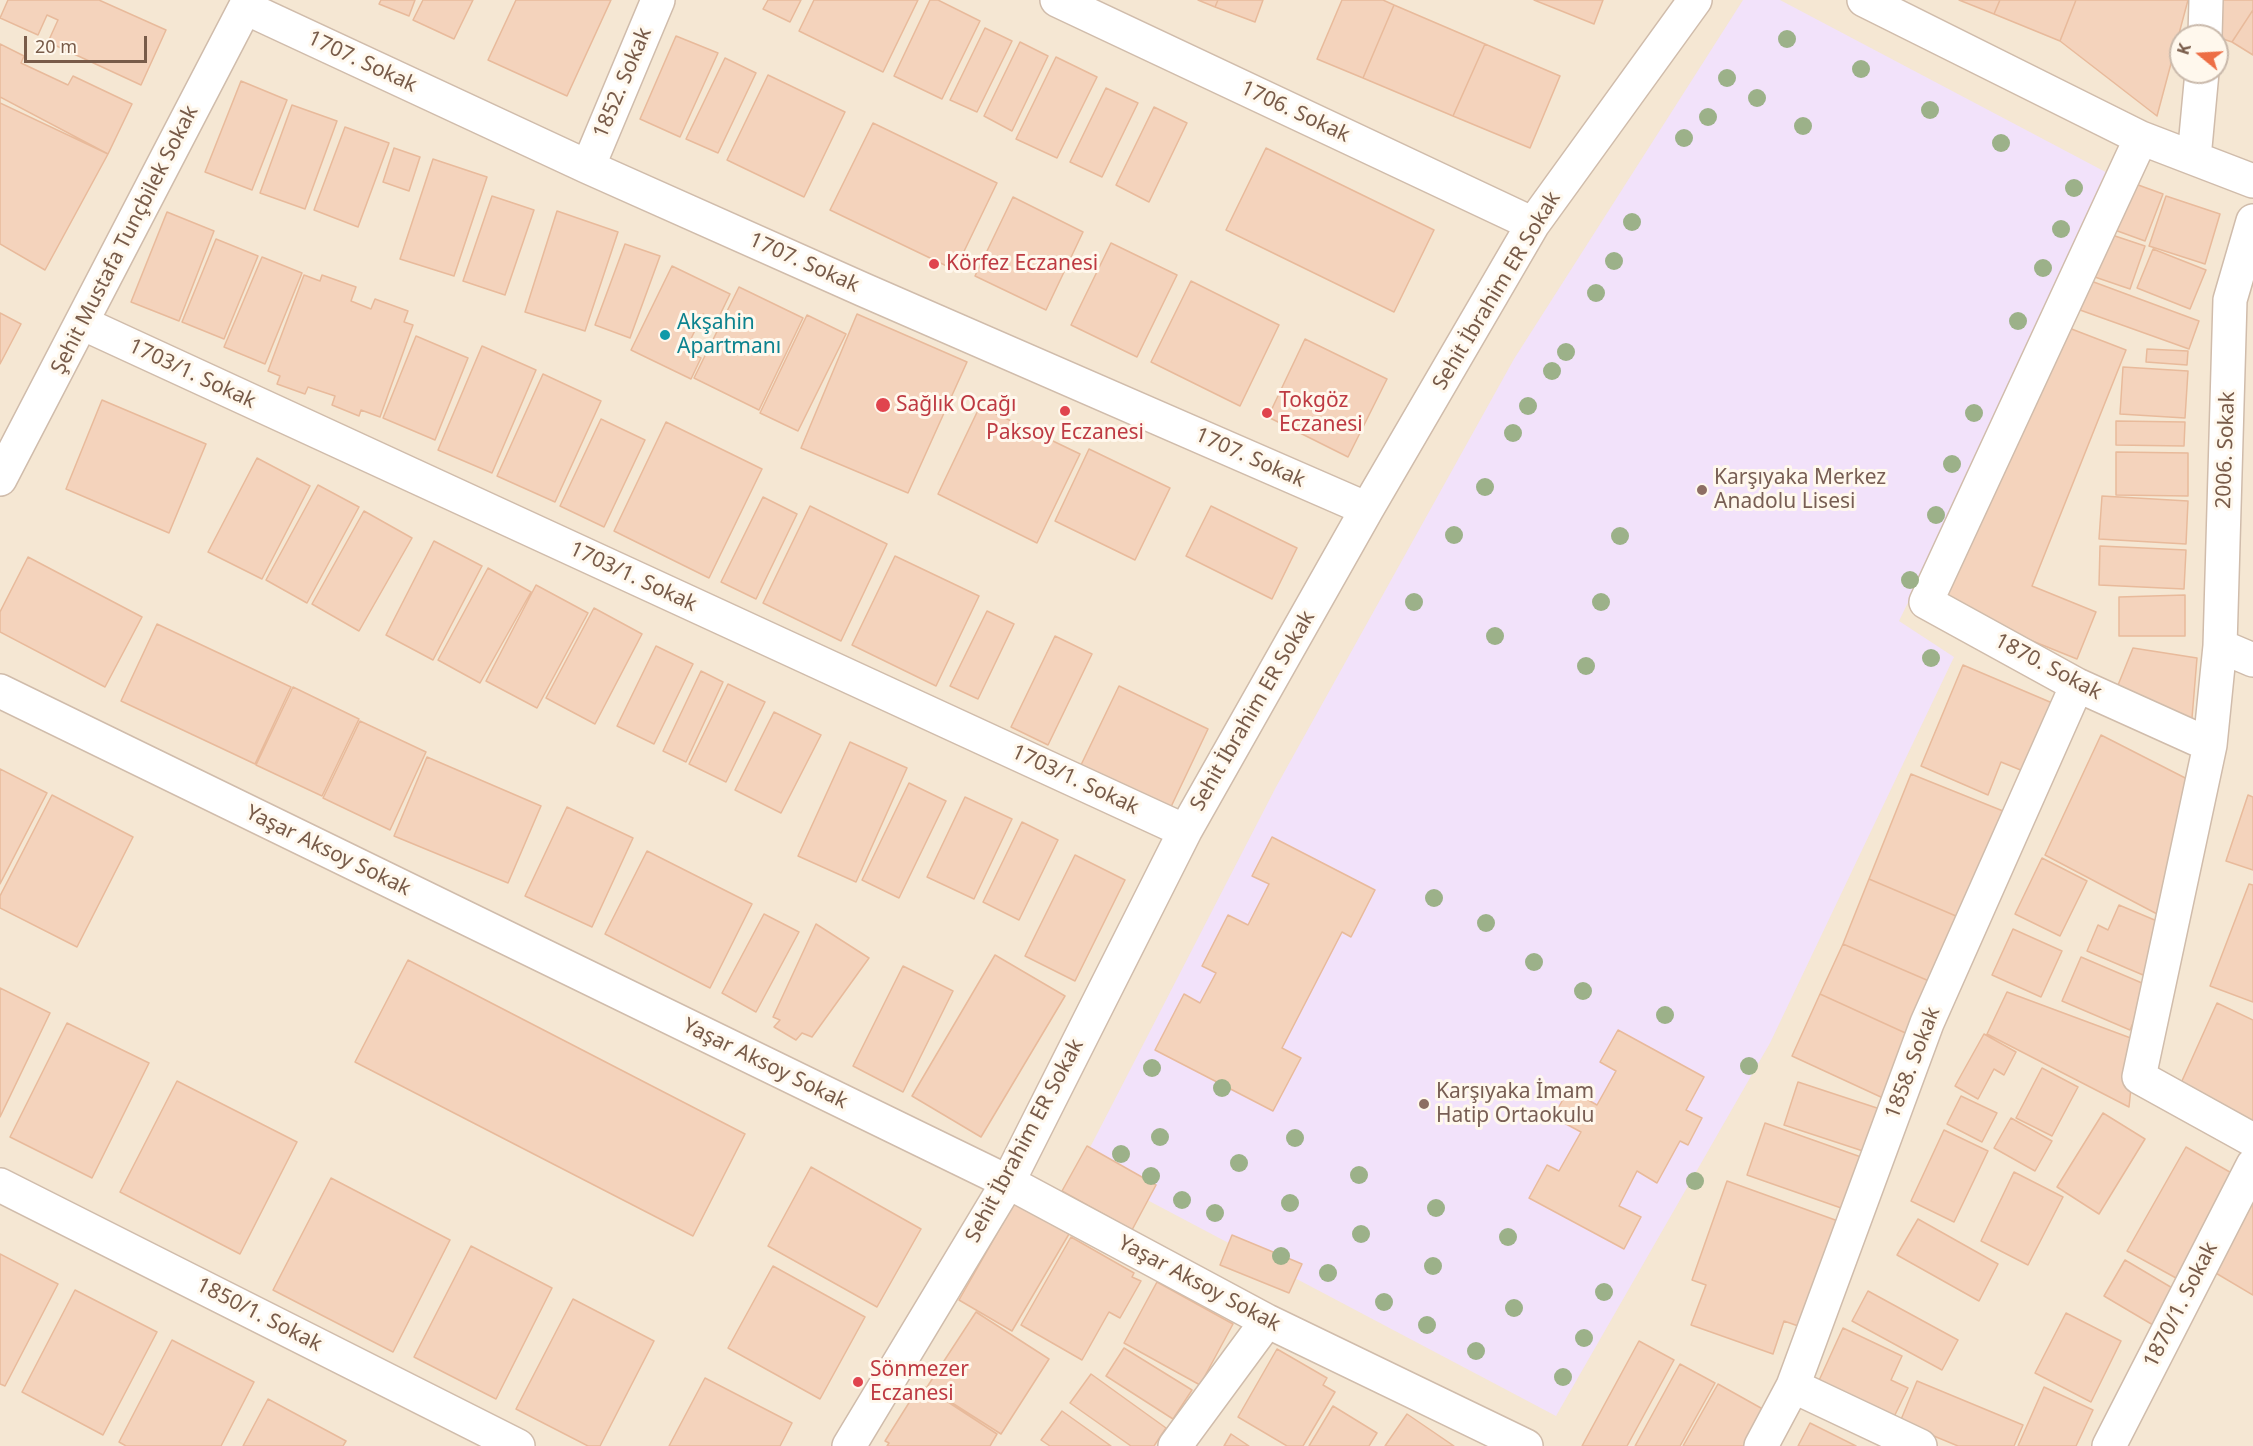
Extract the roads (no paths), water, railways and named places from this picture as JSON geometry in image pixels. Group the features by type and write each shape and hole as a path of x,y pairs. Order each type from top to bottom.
{"street":[{"name":"1852. Sokak","path":"588,167 658,0"},
{"name":"1706. Sokak","path":"1057,0 1533,224"},
{"name":"Sehit İbrahim ER Sokak","path":"849,1446 1008,1182 1185,831 1367,509 1533,224 1695,0"},
{"path":"1864,0 2141,138 2253,180"},
{"path":"2205,24 2206,0"},
{"name":"1707. Sokak","path":"248,4 588,167 1367,509"},
{"name":"Şehit Mustafa Tunçbilek Sokak","path":"0,479 248,4"},
{"path":"2194,158 2201,84"},
{"name":"1870. Sokak","path":"2141,138 1926,602 2077,686 2210,745"},
{"name":"2006. Sokak","path":"2210,745 2220,646 2230,300 2253,221"},
{"name":"1703/1. Sokak","path":"82,323 1185,831"},
{"path":"2220,646 2253,660"},
{"name":"1858. Sokak","path":"1761,1446 1793,1386 1927,1023 2077,686"},
{"name":"Yaşar Aksoy Sokak","path":"0,691 1008,1182 1267,1321 1526,1446"},
{"path":"2210,745 2139,1077 2253,1140"},
{"name":"1870/1. Sokak","path":"2109,1446 2253,1165"},
{"name":"1850/1. Sokak","path":"0,1185 519,1446"},
{"path":"1175,1446 1267,1321"},
{"path":"1793,1386 1920,1446"}],"place":[{"name":"Körfez Eczanesi","path":"934,264"},
{"name":"Akşahin Apartmanı","path":"665,335"},
{"name":"Sağlık Ocağı","path":"883,405"},
{"name":"Paksoy Eczanesi","path":"1065,411"},
{"name":"Tokgöz Eczanesi","path":"1267,413"},
{"name":"Karşıyaka Merkez Anadolu Lisesi","path":"1702,490"},
{"name":"Karşıyaka İmam Hatip Ortaokulu","path":"1424,1104"},
{"name":"Sönmezer Eczanesi","path":"858,1382"}]}
